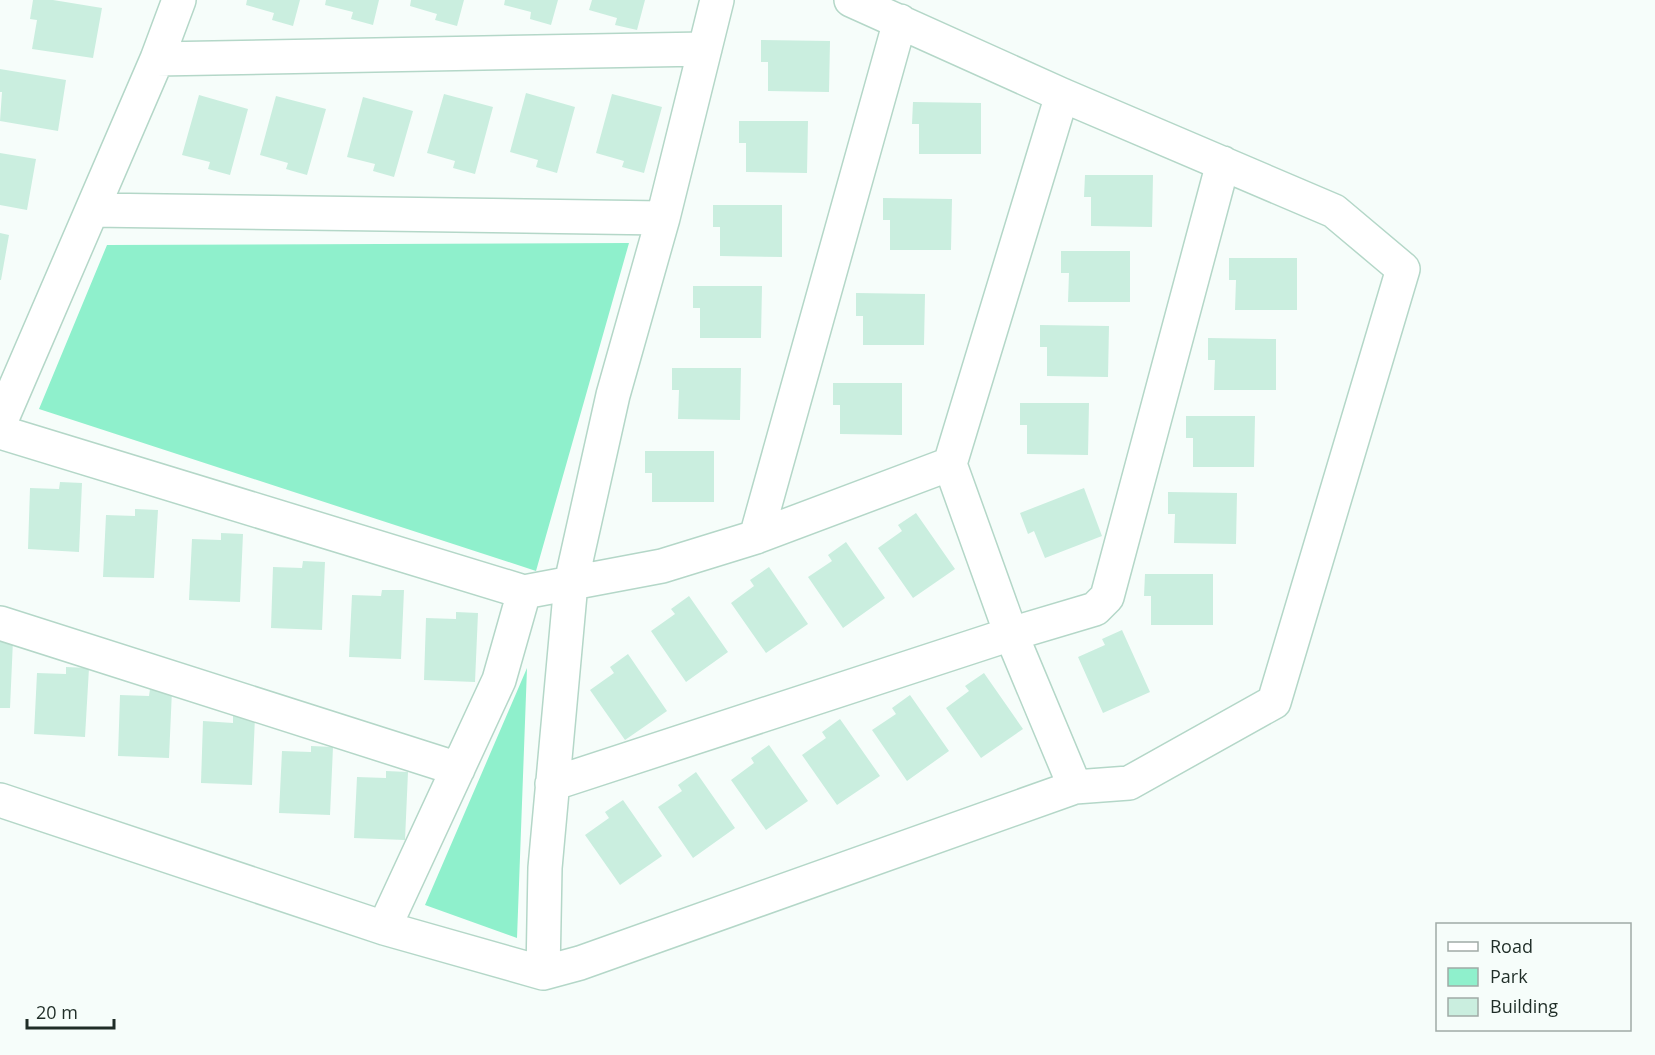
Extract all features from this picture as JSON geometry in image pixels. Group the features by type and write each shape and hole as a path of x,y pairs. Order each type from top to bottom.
{"lane":[{"path":"0,423 157,59 179,0"},
{"path":"543,973 545,868 571,583 613,395 663,218 717,0"},
{"path":"0,800 384,928 543,973 580,963 1075,787 1129,783 1274,702 1403,269 1334,211 1062,95 851,0"},
{"path":"756,537 900,21"},
{"path":"157,59 705,49"},
{"path":"1062,95 950,464 1011,634 1075,787"},
{"path":"552,783 1011,634 1095,609 1107,597 1223,163"},
{"path":"92,210 663,218"},
{"path":"0,432 524,592 662,566 756,537 950,464"},
{"path":"384,928 499,680 524,592"},
{"path":"0,623 458,769"}],"green space":[{"path":"629,243 536,571 39,409 107,245"},
{"path":"527,668 517,938 425,905"}],"building":[{"path":"33,0 53,0 102,8 93,58 32,49 37,20 30,19"},
{"path":"247,0 300,0 293,26 272,20 274,13 246,5"},
{"path":"326,0 379,0 373,25 351,19 353,12 325,5"},
{"path":"411,0 464,0 457,26 435,20 437,14 410,6"},
{"path":"505,0 558,0 551,25 530,19 531,12 504,5"},
{"path":"592,0 645,0 637,30 615,25 617,18 589,10"},
{"path":"761,40 830,41 829,92 768,91 768,62 761,62"},
{"path":"0,69 66,80 58,131 0,121 2,92 0,92"},
{"path":"526,93 575,107 557,173 536,167 538,160 510,152"},
{"path":"444,94 493,107 475,174 453,168 455,161 427,153"},
{"path":"612,94 662,107 644,173 622,167 624,161 596,153"},
{"path":"199,95 248,109 230,175 208,169 210,162 182,155"},
{"path":"276,96 326,109 307,175 286,169 288,163 260,155"},
{"path":"363,97 413,111 394,177 373,171 375,164 347,157"},
{"path":"913,102 981,103 981,154 919,154 919,124 912,124"},
{"path":"739,121 808,121 807,173 746,172 746,143 739,143"},
{"path":"0,153 36,159 27,210 0,205"},
{"path":"1085,175 1153,175 1152,227 1091,226 1091,197 1084,197"},
{"path":"883,198 952,199 951,250 890,250 890,220 883,220"},
{"path":"713,205 782,205 782,257 720,256 720,227 713,227"},
{"path":"0,233 9,235 1,280 0,280"},
{"path":"1061,251 1130,251 1130,302 1068,302 1069,273 1061,273"},
{"path":"1229,258 1297,258 1297,310 1235,310 1236,280 1229,280"},
{"path":"693,286 762,286 761,338 700,338 700,308 693,308"},
{"path":"856,293 925,294 924,345 863,345 863,316 856,316"},
{"path":"1040,325 1109,326 1108,377 1047,376 1047,347 1040,347"},
{"path":"1208,338 1276,339 1276,390 1214,390 1215,360 1208,360"},
{"path":"672,368 741,368 740,420 678,419 679,390 672,390"},
{"path":"833,383 902,383 902,435 840,434 840,405 833,405"},
{"path":"1020,403 1089,403 1088,455 1027,454 1027,425 1020,425"},
{"path":"1186,416 1255,416 1254,467 1193,467 1193,438 1186,438"},
{"path":"645,451 714,451 714,502 652,502 652,473 645,473"},
{"path":"60,482 82,483 79,552 28,549 30,488 59,489"},
{"path":"1084,488 1102,536 1045,558 1034,531 1028,534 1020,513"},
{"path":"1168,492 1237,493 1236,544 1174,543 1175,514 1168,514"},
{"path":"135,509 158,510 154,578 103,577 106,515 135,516"},
{"path":"916,513 955,569 913,598 878,548 902,531 898,525"},
{"path":"221,533 243,534 240,602 189,600 192,539 221,540"},
{"path":"846,542 885,598 843,628 808,577 832,561 828,555"},
{"path":"303,561 325,562 322,630 271,628 273,567 302,568"},
{"path":"769,567 808,624 766,653 731,603 754,586 750,580"},
{"path":"1145,574 1213,574 1213,625 1151,625 1151,596 1144,596"},
{"path":"382,590 404,590 401,659 349,657 352,595 381,596"},
{"path":"689,596 728,652 686,682 651,631 675,614 671,609"},
{"path":"456,612 478,613 475,682 424,680 426,618 456,619"},
{"path":"1122,630 1150,692 1103,713 1078,657 1105,645 1102,639"},
{"path":"0,639 13,640 10,708 0,708"},
{"path":"628,654 667,711 625,740 590,690 614,673 610,667"},
{"path":"66,667 89,668 85,737 34,734 37,673 66,674"},
{"path":"984,673 1023,729 981,758 946,708 969,691 965,686"},
{"path":"150,689 172,690 169,758 118,756 120,695 149,696"},
{"path":"910,695 949,751 907,781 872,730 896,714 892,708"},
{"path":"233,716 255,717 252,785 201,783 203,721 233,723"},
{"path":"840,719 880,776 837,805 802,755 826,738 822,732"},
{"path":"769,745 808,801 766,830 731,780 754,763 751,758"},
{"path":"311,746 333,747 330,815 279,813 282,751 311,752"},
{"path":"386,771 408,772 405,840 354,838 357,777 386,778"},
{"path":"696,772 735,828 693,858 658,807 682,791 678,785"},
{"path":"623,800 662,856 620,885 585,835 609,818 605,812"}]}
